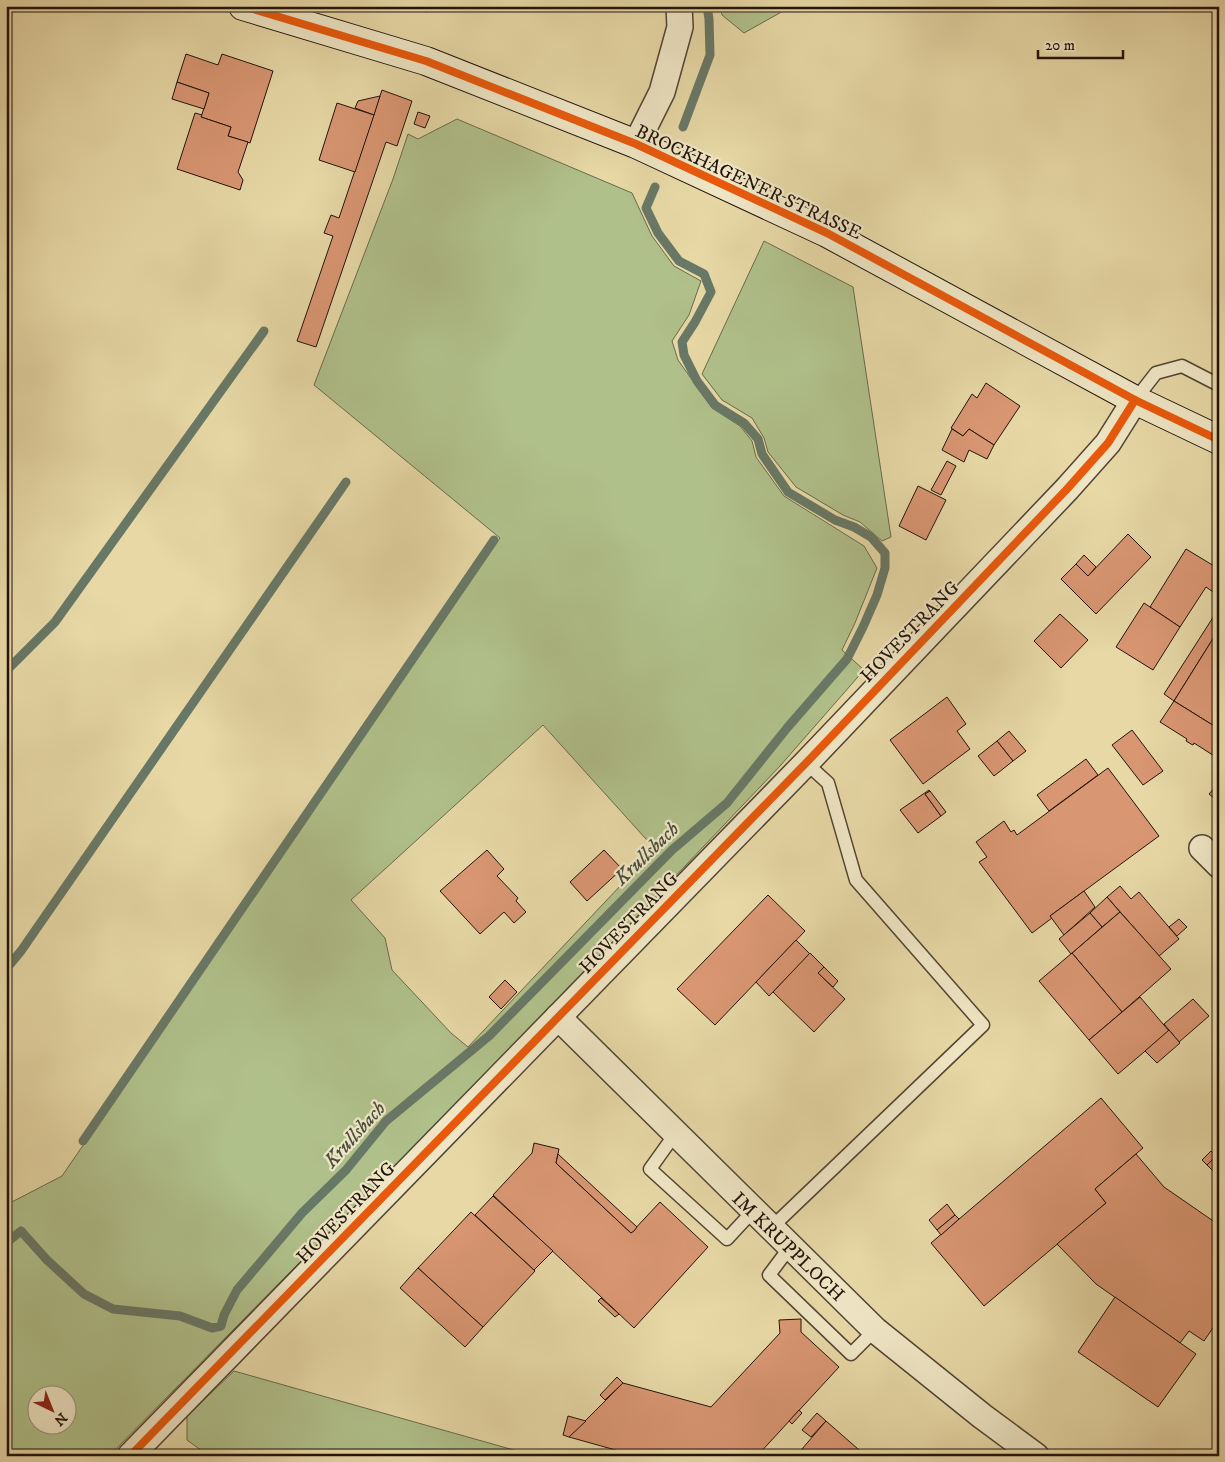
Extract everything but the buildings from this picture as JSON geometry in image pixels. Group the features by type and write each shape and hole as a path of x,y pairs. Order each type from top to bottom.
{"main road":[{"name":"BROCKHAGENER STRASSE","path":"243,6 426,62 636,144 827,233 1135,400 1219,440"}],"street":[{"path":"636,144 662,92 680,27 680,6"},
{"name":"HOVESTRANG","path":"130,1456 806,763 1067,489 1108,443 1135,400"},
{"name":"IM KRUPPLOCH","path":"558,1017 875,1330 982,1416 1036,1456"}],"lane":[{"path":"1135,400 1156,373 1182,366 1219,385"},
{"path":"771,1228 983,1025 856,880 828,783 806,763"},
{"path":"675,1134 650,1169 727,1239 753,1211"},
{"path":"790,1247 769,1275 851,1354 875,1330"}],"green space":[{"path":"720,6 792,6 744,33 722,15"},
{"path":"457,119 632,193 652,236 674,266 701,281 689,315 672,341 678,360 712,408 740,426 752,441 756,457 784,496 864,546 877,568 842,650 864,670 780,766 552,1006 109,1456 6,1456 6,1205 62,1176 500,538 314,385 393,179 408,134 418,139","holes":["543,725 655,849 468,1047 451,1033 392,970 385,938 351,900"]},
{"path":"764,241 853,287 891,537 882,541 860,522 843,515 796,487 768,452 764,438 752,418 722,400 702,374"},
{"path":"234,1371 535,1456 209,1456 187,1440 187,1416"}],"waterway":[{"name":"Krullsbach","path":"683,127 710,55 707,6"},
{"name":"Krullsbach","path":"6,1243 21,1231 47,1260 84,1294 113,1309 180,1316 212,1328 221,1326 224,1315 237,1290 302,1213 346,1170 386,1121 489,1036 672,850 727,803 787,728 847,659 877,595 885,568 885,553 871,537 854,527 835,520 788,492 762,454 758,439 744,423 715,405 697,381 684,355 682,342 711,292 704,274 679,261 658,233 646,208 655,187"},
{"path":"6,671 55,622 264,331"},
{"path":"6,969 21,951 346,482"},
{"path":"83,1141 494,540"}],"cycle path":[{"path":"243,6 426,61 636,144 827,233 1135,400 1219,440"},
{"path":"130,1456 806,763 1067,489 1108,443 1135,400"}]}
